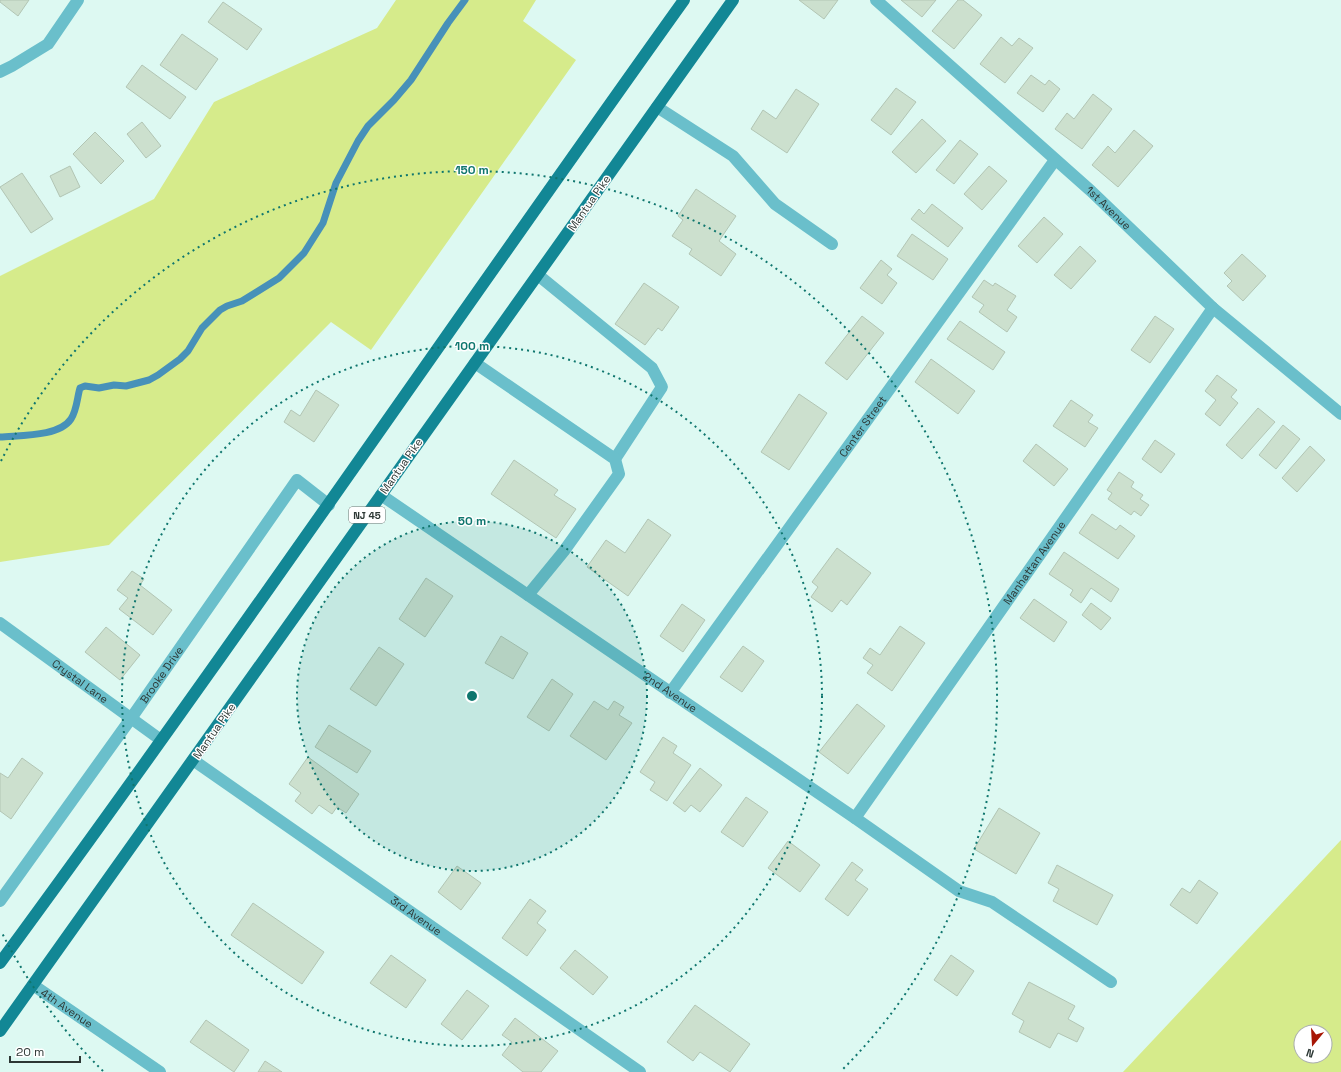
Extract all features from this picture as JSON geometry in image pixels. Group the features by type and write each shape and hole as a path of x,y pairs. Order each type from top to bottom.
{"main road":[{"path":"0,963 329,505 684,0"},
{"name":"Mantua Pike","path":"0,1031 733,0"}],"street":[{"path":"0,72 48,44 78,0"},
{"name":"1st Avenue","path":"876,0 1055,160 1091,190 1213,308 1341,414"},
{"path":"657,107 734,156 775,204 832,244"},
{"name":"Center Street","path":"670,693 1055,160"},
{"path":"538,275 652,368 662,387 614,459"},
{"name":"Manhattan Avenue","path":"855,818 1213,308"},
{"path":"475,363 614,459 619,474 564,551 528,595"},
{"name":"Brooke Drive","path":"0,901 132,717 297,480 329,505"},
{"name":"2nd Avenue","path":"381,495 959,890 992,902 1111,982"},
{"name":"Crystal Lane","path":"0,623 132,717 161,740"},
{"name":"3rd Avenue","path":"193,760 640,1072"},
{"name":"4th Avenue","path":"33,985 160,1072"}],"green space":[{"path":"396,0 536,0 523,21 576,60 371,350 331,322 109,545 0,562 0,276 154,199 214,102 377,28"},
{"path":"1341,840 1341,1072 1123,1072"}],"building":[{"path":"0,0 29,0 18,16 0,2"},
{"path":"799,0 838,0 824,19"},
{"path":"901,0 936,0 922,17"},
{"path":"958,0 963,0 982,15 954,49 932,31"},
{"path":"223,2 262,29 247,50 208,22"},
{"path":"182,34 218,59 196,90 160,65"},
{"path":"1001,37 1012,46 1019,38 1033,48 1005,83 980,64"},
{"path":"142,65 186,97 170,119 126,87"},
{"path":"1031,75 1045,85 1049,80 1060,89 1043,112 1017,93"},
{"path":"896,88 916,102 891,135 871,120"},
{"path":"796,89 819,104 787,153 751,129 763,110 776,119"},
{"path":"1093,94 1112,109 1082,149 1055,129 1067,113 1074,119"},
{"path":"922,119 946,141 916,173 892,152"},
{"path":"142,122 161,146 146,158 127,134"},
{"path":"1134,130 1153,146 1118,187 1092,165 1108,146 1115,153"},
{"path":"95,132 124,161 101,184 73,154"},
{"path":"960,140 978,154 954,184 936,170"},
{"path":"70,166 80,187 60,197 50,176"},
{"path":"989,166 1007,181 982,210 964,194"},
{"path":"22,173 53,219 31,233 0,187"},
{"path":"696,189 736,216 719,241 736,254 721,276 689,254 692,249 672,236 683,220 678,216"},
{"path":"932,204 963,228 948,247 911,219 919,209 924,214"},
{"path":"1044,217 1063,234 1037,263 1018,246"},
{"path":"912,234 948,259 933,280 897,256"},
{"path":"1080,246 1096,261 1071,289 1054,275"},
{"path":"1242,254 1266,276 1243,301 1227,286 1232,281 1224,273"},
{"path":"881,260 892,269 887,275 897,283 882,304 860,288"},
{"path":"984,280 993,286 995,283 1016,296 1007,310 1017,317 1007,332 979,312 984,305 972,297"},
{"path":"644,283 679,307 662,331 658,328 645,345 615,324"},
{"path":"862,316 884,333 847,380 825,363"},
{"path":"1155,316 1174,329 1150,363 1131,350"},
{"path":"960,321 1005,352 993,370 947,339"},
{"path":"931,359 975,391 958,414 915,382"},
{"path":"1217,375 1237,390 1231,397 1238,403 1220,426 1205,414 1216,400 1205,391"},
{"path":"316,390 339,405 314,442 284,422 291,410 300,416"},
{"path":"799,394 827,413 789,470 761,452"},
{"path":"1071,400 1093,415 1088,422 1098,428 1085,447 1053,426"},
{"path":"1258,408 1275,422 1242,459 1226,445"},
{"path":"1283,425 1300,439 1276,469 1259,455"},
{"path":"1155,440 1175,454 1161,473 1142,459"},
{"path":"1036,444 1068,469 1054,486 1023,461"},
{"path":"1310,446 1325,460 1297,492 1282,478"},
{"path":"514,460 558,490 554,495 576,509 556,538 491,494"},
{"path":"1119,472 1134,482 1131,487 1143,495 1140,499 1149,505 1141,516 1134,511 1131,515 1108,499 1112,493 1107,490"},
{"path":"1092,514 1116,530 1120,525 1135,536 1118,559 1079,533"},
{"path":"648,519 671,535 628,596 587,567 606,540 625,553"},
{"path":"837,548 871,573 847,605 841,600 832,612 811,597 818,587 812,582"},
{"path":"1064,552 1119,589 1111,602 1091,588 1081,603 1070,595 1073,590 1049,574"},
{"path":"132,571 144,579 140,585 172,610 153,635 119,609 128,598 117,590"},
{"path":"426,578 453,596 425,637 399,619"},
{"path":"1034,599 1067,622 1054,642 1020,618"},
{"path":"1091,603 1111,618 1101,630 1082,615"},
{"path":"682,604 705,620 683,652 660,636"},
{"path":"900,626 925,643 892,691 867,673 873,665 863,658 870,648 880,655"},
{"path":"106,627 140,655 120,680 85,652"},
{"path":"501,636 528,653 513,679 485,663"},
{"path":"743,646 764,661 742,692 720,677"},
{"path":"379,647 404,664 376,706 350,689"},
{"path":"552,679 573,694 549,731 527,717"},
{"path":"594,701 608,710 614,701 624,707 619,715 632,723 606,760 570,736"},
{"path":"857,704 885,726 848,774 819,752"},
{"path":"329,725 371,751 357,773 315,747"},
{"path":"663,737 677,746 673,753 691,765 667,801 650,790 655,782 640,772"},
{"path":"308,757 359,794 346,813 337,807 332,814 319,805 312,814 295,801 301,793 289,784"},
{"path":"22,758 43,773 11,819 0,811 0,773 8,778"},
{"path":"700,768 722,785 700,812 691,805 685,812 673,803"},
{"path":"746,797 768,812 743,847 721,832"},
{"path":"999,808 1040,833 1016,874 974,849"},
{"path":"788,841 820,865 800,892 768,868"},
{"path":"852,862 863,870 855,880 868,889 848,916 825,899"},
{"path":"1057,865 1113,895 1097,925 1053,901 1059,889 1048,883"},
{"path":"457,866 481,883 461,910 438,892"},
{"path":"1199,880 1218,893 1197,924 1170,905 1182,888 1190,893"},
{"path":"530,899 546,911 537,923 546,930 527,956 502,938"},
{"path":"253,903 324,952 302,984 231,935"},
{"path":"575,950 608,977 593,995 560,968"},
{"path":"391,955 426,980 406,1008 370,983"},
{"path":"951,955 974,971 957,996 934,980"},
{"path":"1029,982 1075,1006 1068,1019 1084,1028 1077,1042 1058,1033 1050,1048 1019,1032 1024,1021 1012,1014"},
{"path":"467,990 489,1006 462,1040 441,1024"},
{"path":"695,1005 750,1044 730,1072 700,1052 693,1061 667,1042"},
{"path":"515,1018 558,1051 541,1072 523,1072 502,1055 512,1042 502,1035"},
{"path":"206,1020 249,1050 234,1072 190,1042"},
{"path":"265,1061 282,1072 258,1072"}],"waterway":[{"path":"0,437 49,432 65,425 75,412 80,388 85,386 99,388 114,385 126,386 149,380 158,375 180,359 188,351 202,328 220,310 242,301 279,278 304,253 323,223 336,183 358,141 368,126 394,100 411,80 448,23 465,0"}]}
